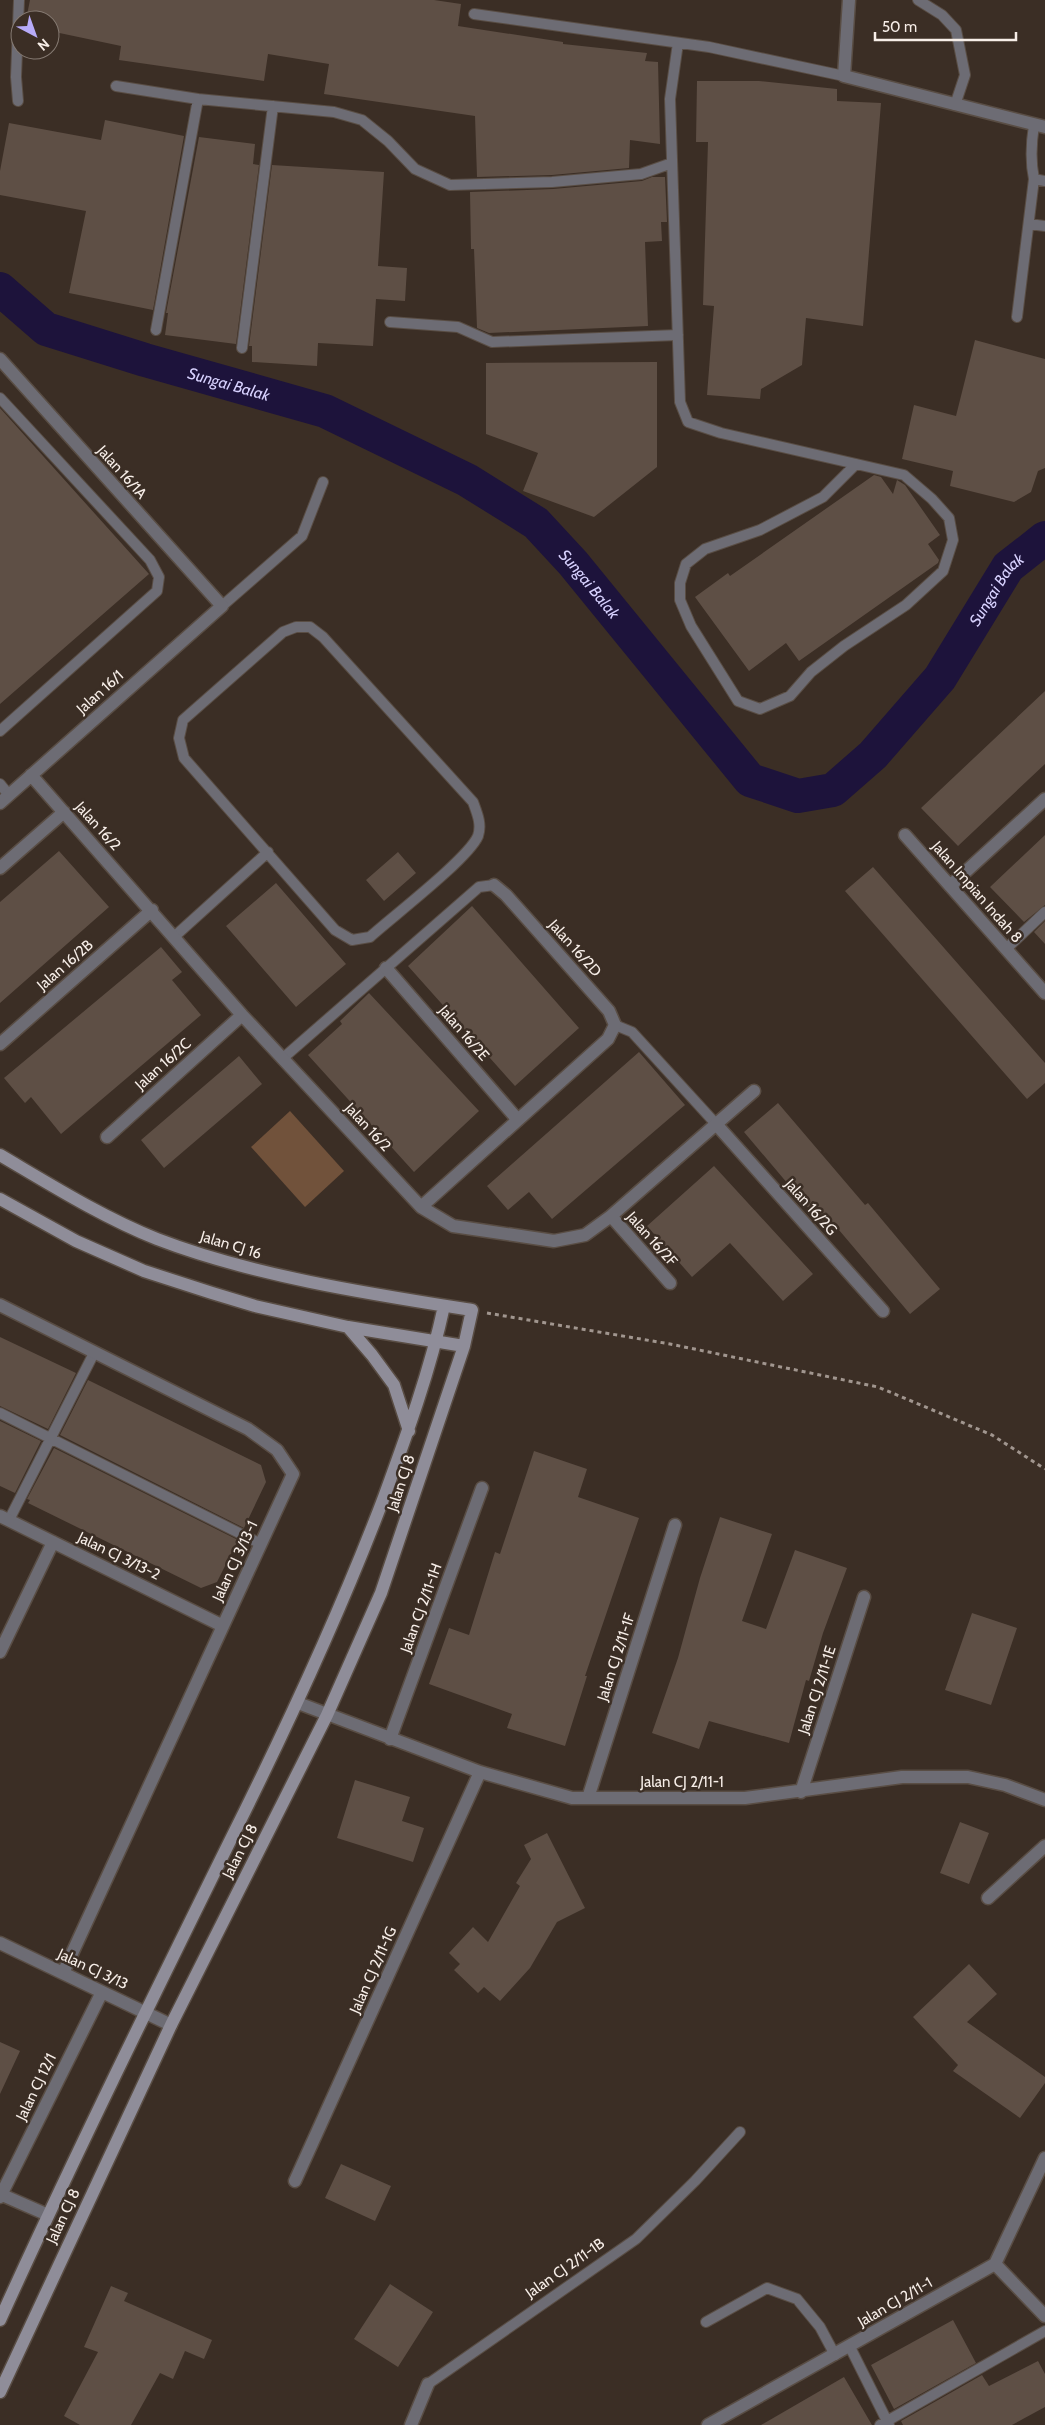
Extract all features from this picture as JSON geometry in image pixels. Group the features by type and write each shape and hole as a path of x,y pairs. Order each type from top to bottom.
{"street":[{"path":"849,0 844,76 1040,126"},
{"name":"Jalan 16/1A","path":"0,358 222,606"},
{"name":"Jalan 16/1","path":"5,799 222,606"},
{"name":"Jalan 16/2","path":"31,775 282,1059 421,1207 453,1226 554,1241 585,1235 610,1216 754,1091"},
{"path":"950,886 1045,799"},
{"path":"0,868 64,812"},
{"name":"Jalan Impian Indah 8","path":"905,835 1045,993"},
{"name":"Jalan 16/2D","path":"494,885 506,895 609,1011 615,1025"},
{"name":"Jalan 16/2B","path":"0,1044 152,910"},
{"name":"Jalan 16/2E","path":"386,968 518,1120"},
{"name":"Jalan 16/2C","path":"106,1137 242,1015"},
{"path":"421,1207 608,1039 615,1025"},
{"name":"Jalan 16/2G","path":"716,1124 883,1312"},
{"name":"Jalan CJ 16","path":"0,1155 90,1207 158,1239 268,1273 472,1310"},
{"path":"0,1199 76,1241 144,1271 255,1306 348,1328 437,1340 464,1346"},
{"name":"Jalan 16/2F","path":"610,1216 670,1283"},
{"name":"Jalan CJ 3/13-1","path":"0,1305 248,1429 277,1450 293,1474 63,1973"},
{"name":"Jalan CJ 8","path":"0,2320 145,2012 298,1703 353,1580 409,1431 437,1340 444,1306"},
{"name":"Jalan CJ 8","path":"0,2392 171,2025 327,1715 381,1593 464,1346 472,1310"},
{"path":"348,1328 372,1355 394,1386 409,1431"},
{"name":"Jalan CJ 2/11-1H","path":"390,1739 482,1488"},
{"name":"Jalan CJ 3/13-2","path":"5,1518 223,1626"},
{"name":"Jalan CJ 2/11-1F","path":"588,1798 675,1525"},
{"path":"0,1652 53,1542"},
{"name":"Jalan CJ 2/11-1E","path":"801,1792 864,1598"},
{"name":"Jalan CJ 2/11-1","path":"298,1703 480,1772 572,1798 745,1798 902,1777 968,1777 1005,1785 1045,1800"},
{"name":"Jalan CJ 2/11-1G","path":"295,2181 480,1772"},
{"path":"988,1898 1045,1846"},
{"name":"Jalan CJ 3/13","path":"0,1943 171,2025"},
{"name":"Jalan CJ 12/1","path":"0,2195 102,1992"},
{"path":"1045,2158 995,2264 1045,2316"},
{"path":"0,2195 48,2215"},
{"name":"Jalan CJ 2/11-1","path":"708,2425 995,2264"},
{"name":"Jalan CJ 2/11-1B","path":"410,2425 428,2384"}],"lane":[{"path":"18,101 16,77 19,0"},
{"path":"918,0 942,15 956,30 965,75 955,105"},
{"path":"474,14 709,48 844,76"},
{"path":"678,43 670,100 680,402 688,422 721,433 904,475 932,500 948,518 953,540 943,571 906,605 844,646 811,672 790,696 760,709 738,701 690,626 680,600 680,583 686,564 705,549 760,530 823,497 856,464"},
{"path":"116,86 198,99 334,112 362,120 388,141 415,169 450,185 552,182 641,174 672,163"},
{"path":"156,330 198,99"},
{"path":"242,348 272,106"},
{"path":"1017,317 1029,224 1040,180 1030,152 1040,126"},
{"path":"1029,224 1045,226"},
{"path":"390,322 458,327 492,342 678,335"},
{"path":"0,398 150,560 159,577 158,591 0,731"},
{"path":"222,606 302,536 323,482"},
{"path":"296,627 310,627 323,636 473,802 480,819 478,835 466,853 370,937 352,940 335,930 268,852 184,758 179,738 183,720 283,632 296,627"},
{"path":"0,784 5,799"},
{"path":"175,936 268,852"},
{"path":"282,1059 479,887 494,885"},
{"path":"1006,949 1045,912"},
{"path":"615,1025 632,1032 716,1124"},
{"path":"5,1518 52,1438 94,1353"},
{"path":"0,1413 261,1544"},
{"name":"Jalan CJ 2/11-1B","path":"428,2384 636,2239 695,2181 740,2132"},
{"path":"706,2322 766,2288 797,2299 820,2327 835,2355"},
{"path":"850,2347 885,2424 1045,2331"}],"path":[{"path":"472,1310 670,1344 878,1387 992,1435 1045,1470"}],"shaded area":[{"path":"290,1111 344,1171 305,1207 251,1147"}],"building":[{"path":"30,0 434,0 461,4 458,26 563,42 563,44 647,53 645,61 658,62 660,144 630,140 629,168 552,175 477,177 475,116 324,94 329,64 268,54 264,81 119,60 121,46 60,33 60,10 28,10"},
{"path":"697,81 759,81 837,89 837,101 881,103 863,326 806,318 802,365 761,389 760,399 707,395 714,306 703,305 708,142 696,142"},
{"path":"105,120 184,136 153,310 69,293 86,211 0,195 0,171 9,123 101,140"},
{"path":"199,137 255,144 253,164 259,165 236,344 165,335 168,313 166,313"},
{"path":"272,165 384,172 378,266 407,268 405,301 376,299 373,346 318,343 317,366 252,362 252,346 249,346"},
{"path":"652,177 665,177 667,222 661,222 662,241 645,242 648,326 489,333 477,328 474,249 471,249 470,192 553,189 642,181"},
{"path":"975,340 1045,359 1045,468 1038,471 1031,492 1014,502 950,486 953,471 902,459 914,405 956,416"},
{"path":"657,362 657,467 594,517 523,491 538,453 486,434 486,363"},
{"path":"0,408 149,574 0,704"},
{"path":"874,475 881,477 893,494 897,480 905,485 940,535 928,544 939,560 938,563 799,661 786,643 749,671 695,597 728,573 730,576"},
{"path":"1045,691 1045,764 958,846 921,808"},
{"path":"1045,835 1045,905 1024,922 990,887"},
{"path":"59,851 109,907 0,1003 0,902"},
{"path":"398,852 416,873 384,901 366,880"},
{"path":"873,867 1045,1063 1045,1083 1027,1099 845,891"},
{"path":"276,883 346,964 296,1007 226,926"},
{"path":"472,906 579,1028 515,1086 408,966"},
{"path":"1045,921 1045,944 1034,932"},
{"path":"161,947 182,972 172,980 201,1015 61,1134 31,1097 25,1103 4,1078"},
{"path":"369,993 479,1111 414,1172 308,1055 342,1024 340,1021"},
{"path":"639,1052 685,1105 552,1219 529,1192 508,1210 487,1186"},
{"path":"239,1056 262,1084 164,1168 141,1140"},
{"path":"778,1103 865,1205 868,1203 940,1289 910,1314 828,1217 821,1223 744,1132"},
{"path":"714,1166 813,1274 783,1301 730,1243 692,1277 647,1226"},
{"path":"0,1337 76,1373 48,1429 0,1406"},
{"path":"88,1380 261,1465 266,1482 244,1528 60,1435"},
{"path":"0,1421 41,1441 15,1493 0,1486"},
{"path":"54,1448 238,1540 217,1582 201,1588 28,1503 30,1500 27,1499"},
{"path":"534,1451 587,1469 578,1497 639,1518 585,1676 587,1676 565,1746 507,1728 512,1714 429,1684 449,1628 469,1635 495,1552 500,1554"},
{"path":"720,1517 772,1534 742,1621 766,1629 795,1550 847,1568 823,1633 809,1681 806,1680 789,1743 709,1721 699,1749 652,1733 678,1658 700,1578"},
{"path":"972,1613 1017,1628 991,1705 945,1690"},
{"path":"355,1780 410,1797 402,1821 424,1828 413,1862 337,1838"},
{"path":"960,1822 989,1833 969,1884 940,1873"},
{"path":"547,1833 585,1908 557,1922 530,1968 500,2001 484,1987 478,1993 454,1970 460,1964 449,1953 473,1927 488,1942 520,1886 516,1883 531,1859 524,1845"},
{"path":"969,1964 997,1994 967,2022 1045,2077 1045,2083 1020,2118 953,2071 958,2065 913,2017"},
{"path":"0,2042 20,2051 0,2094"},
{"path":"341,2164 391,2186 375,2221 325,2198"},
{"path":"390,2284 433,2312 398,2367 354,2339"},
{"path":"111,2286 128,2293 124,2301 212,2340 204,2359 185,2351 173,2379 160,2373 131,2425 80,2425 64,2416 98,2352 84,2347"},
{"path":"953,2320 976,2363 894,2409 871,2365"},
{"path":"1038,2361 1045,2374 1045,2407 1012,2425 903,2425 901,2421 982,2375 989,2386"},
{"path":"844,2377 872,2425 761,2425"}],"waterway":[{"name":"Sungai Balak","path":"0,289 46,329 145,360 325,411 467,480 536,523 573,563 750,780 798,796 833,790 873,755 940,678 1008,567 1045,538"}]}
